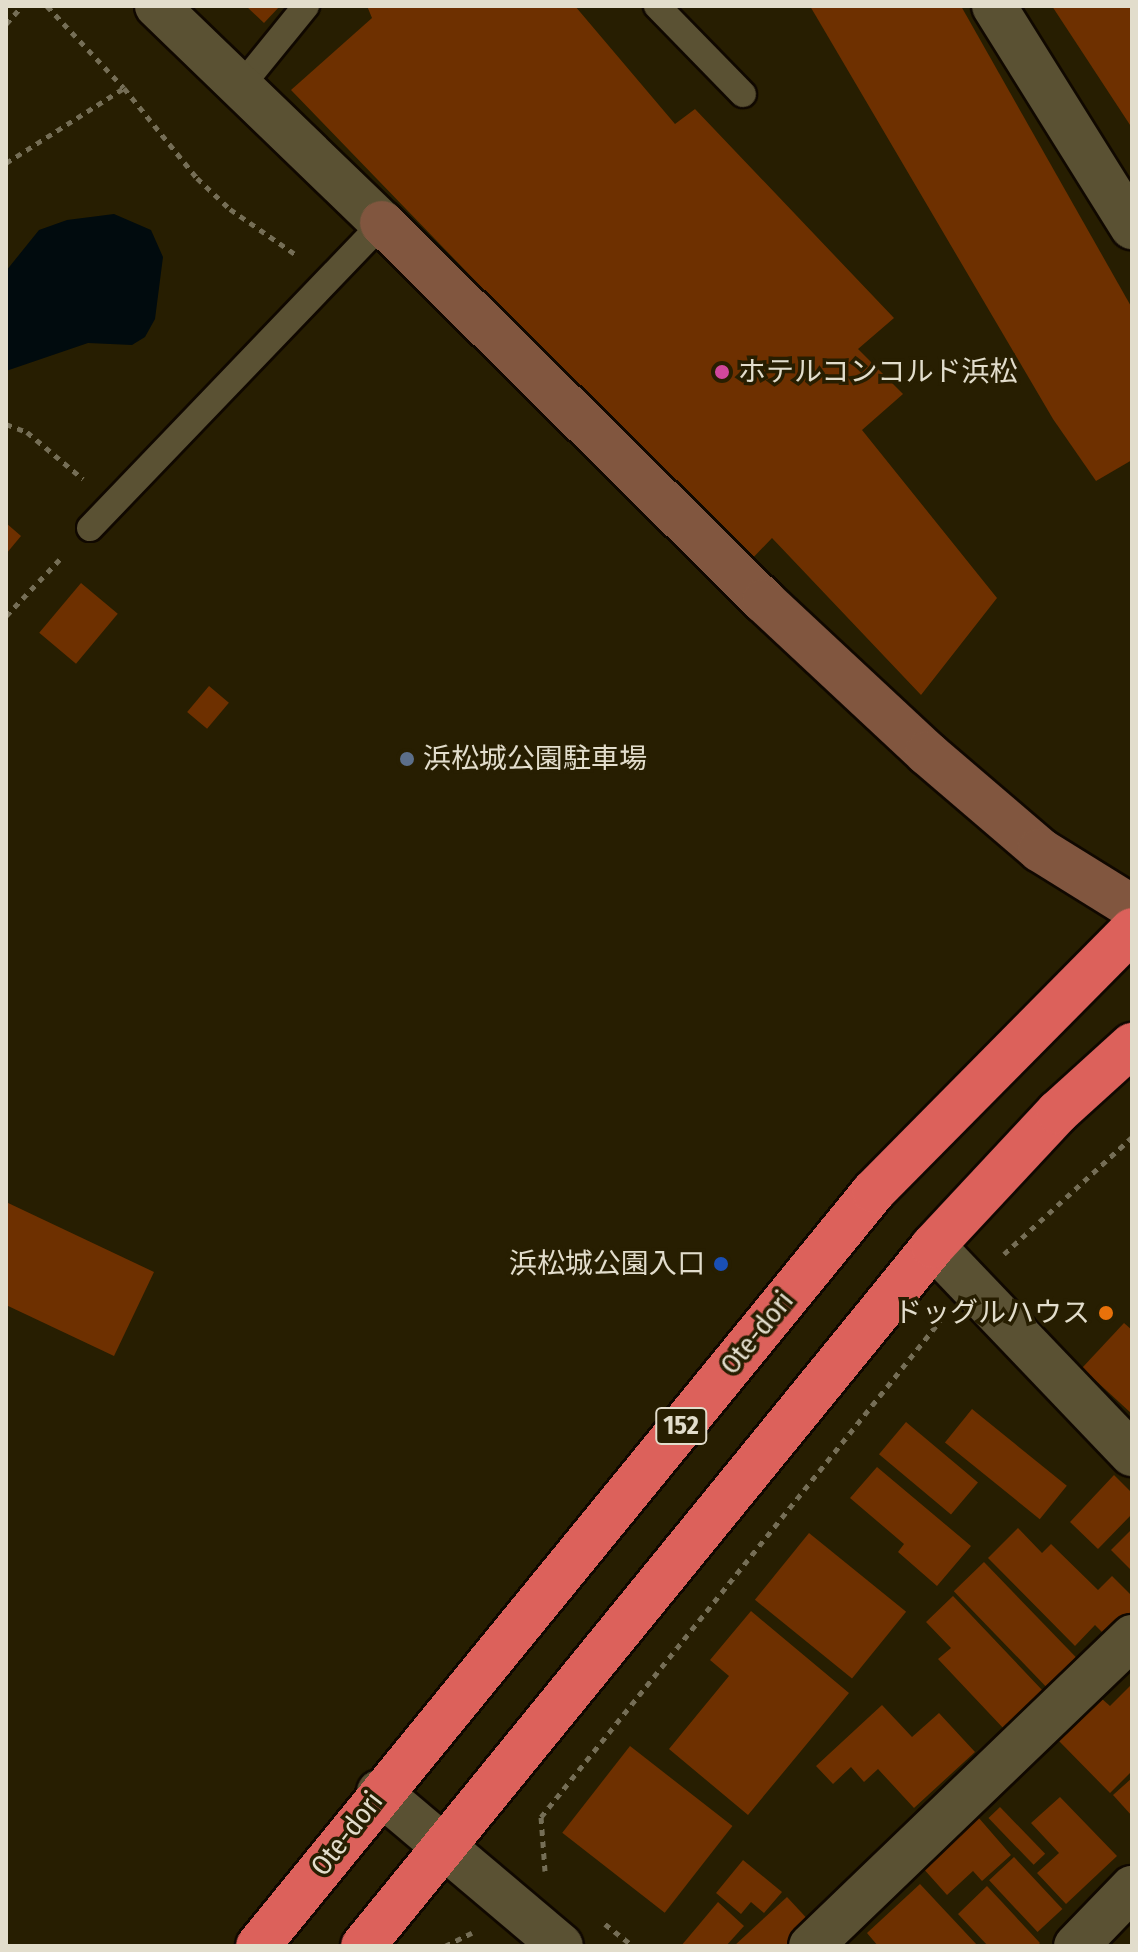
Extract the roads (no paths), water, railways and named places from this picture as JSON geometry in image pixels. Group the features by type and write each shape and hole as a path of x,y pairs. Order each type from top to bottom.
{"highway":[{"name":"Ote-dori","path":"258,1946 379,1792 874,1191 1132,930"},
{"path":"363,1946 933,1246 1058,1112 1132,1045"}],"street":[{"path":"157,6 382,223 764,601 927,753 1040,850 1132,907"},
{"path":"994,6 1132,227"},
{"path":"933,1246 1132,1454"},
{"path":"811,1946 1132,1637"},
{"path":"379,1792 561,1946"},
{"path":"1076,1946 1132,1888"}],"lane":[{"path":"241,86 306,6"},
{"path":"657,6 743,94"},
{"path":"90,528 382,223"}],"place":[{"name":"ホテルコンコルド浜松","path":"722,372"},
{"name":"浜松城公園駐車場","path":"407,759"},
{"name":"浜松城公園入口","path":"721,1264"},
{"name":"ドッグルハウス","path":"1106,1313"}]}
